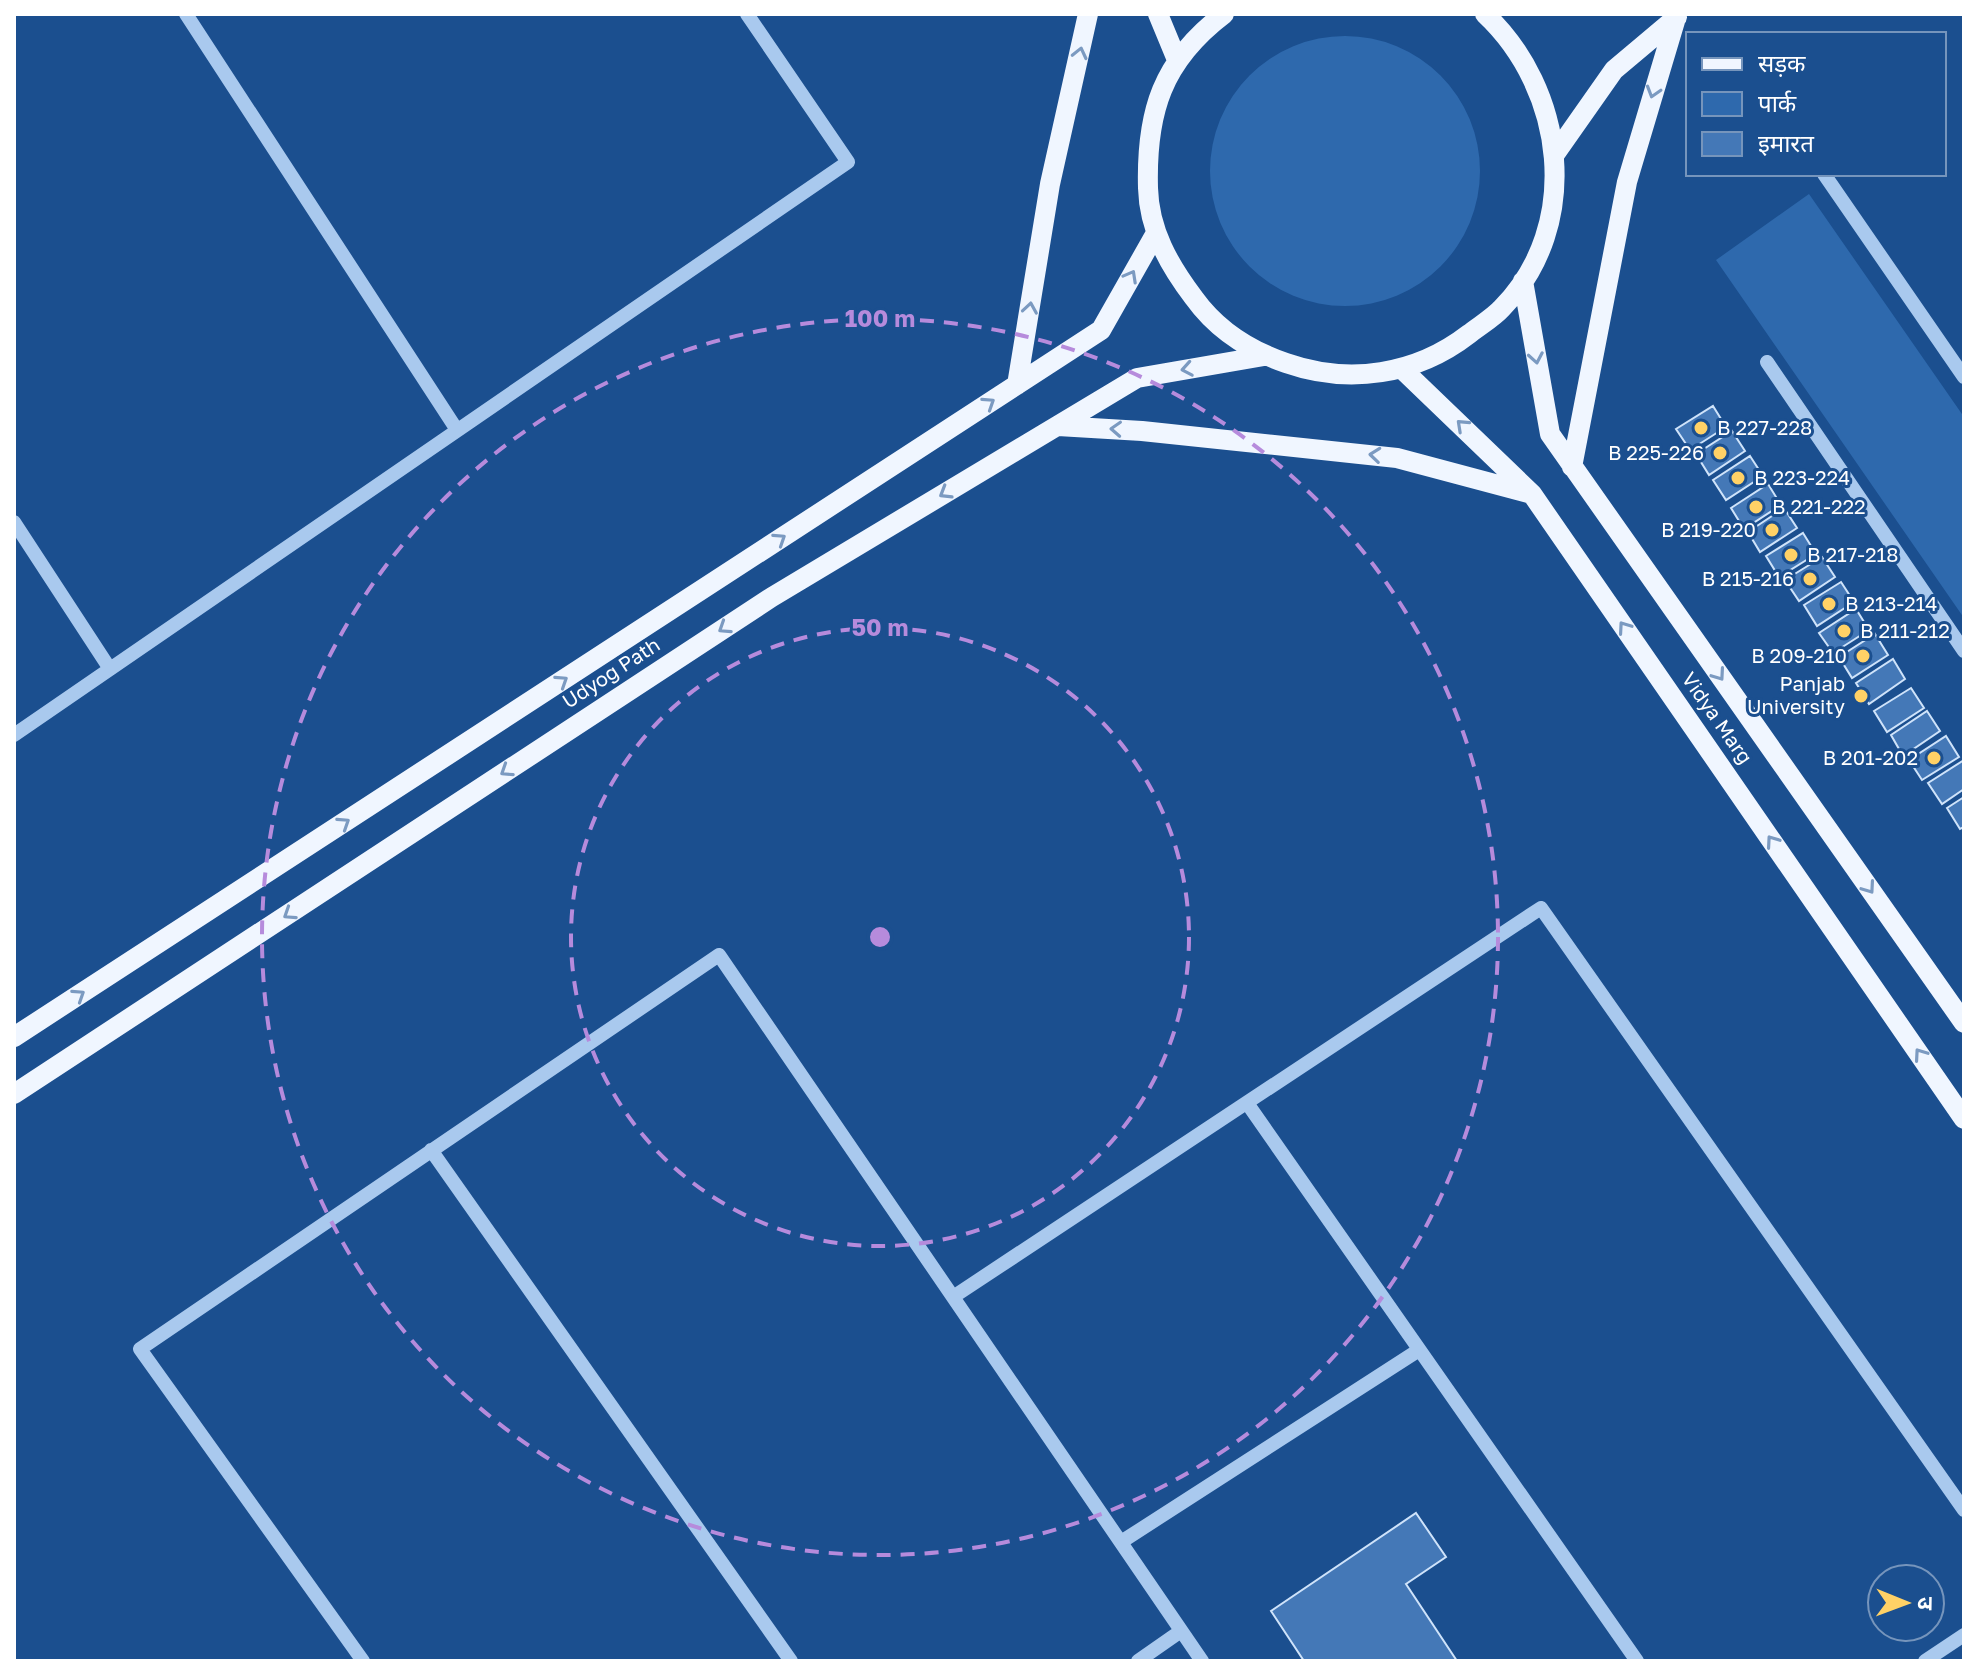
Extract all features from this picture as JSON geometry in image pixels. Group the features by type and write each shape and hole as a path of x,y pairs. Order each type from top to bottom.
{"main road":[{"path":"1017,385 1050,184 1088,14"},
{"path":"1158,14 1177,60"},
{"path":"1224,14 1195,36 1177,60 1153,115 1147,150 1148,201 1156,233 1171,267 1206,315 1227,334 1264,356 1304,370 1347,375 1402,369 1446,352 1502,309 1523,281 1546,231 1554,195 1555,154 1550,121 1531,72 1485,14"},
{"path":"1555,154 1614,70 1678,16"},
{"path":"1572,467 1627,182 1678,16"},
{"name":"Udyog Path","path":"14,1037 1101,330 1156,233"},
{"name":"Vidya Marg","path":"1523,281 1550,434 1964,1023"},
{"name":"Udyog Path","path":"14,1094 772,597 1137,378 1264,356"},
{"name":"Vidya Marg","path":"1402,369 1532,494 1964,1119"},
{"path":"1058,426 1142,431 1397,458 1532,494"}],"street":[{"path":"186,14 457,430"},
{"path":"14,735 848,162 747,14"},
{"path":"1825,176 1964,377"},
{"path":"1767,362 1964,651"},
{"path":"14,522 110,669"},
{"path":"953,1297 1541,908 1964,1510"},
{"path":"363,1661 140,1349 719,955 1202,1661"},
{"path":"1247,1103 1637,1661"},
{"path":"431,1150 791,1661"},
{"path":"1121,1542 1419,1350"},
{"path":"1138,1661 1181,1631"},
{"path":"1925,1661 1964,1635"}],"green space":[{"path":"1358,36 1397,46 1441,75 1470,119 1478,145 1478,197 1470,223 1441,267 1397,296 1358,306 1332,306 1281,290 1259,276 1240,257 1220,223 1212,197 1210,158 1226,107 1240,85 1259,66 1293,46 1319,38"},
{"path":"1809,194 1964,417 1964,618 1716,260"}],"building":[{"name":"B 227-228","path":"1713,406 1726,427 1690,450 1676,429"},
{"name":"B 225-226","path":"1732,431 1745,451 1709,475 1696,454"},
{"name":"B 223-224","path":"1750,456 1763,476 1726,500 1713,480"},
{"name":"B 221-222","path":"1768,484 1781,505 1744,529 1731,508"},
{"name":"B 219-220","path":"1784,508 1797,528 1760,552 1748,532"},
{"name":"B 217-218","path":"1803,533 1816,554 1779,577 1766,556"},
{"name":"B 215-216","path":"1822,557 1835,577 1799,601 1785,580"},
{"name":"B 213-214","path":"1841,582 1854,602 1817,626 1804,605"},
{"name":"B 211-212","path":"1856,609 1869,630 1833,653 1819,633"},
{"name":"B 209-210","path":"1875,634 1888,655 1852,678 1839,657"},
{"path":"1893,659 1905,679 1869,704 1856,683"},
{"path":"1911,688 1924,708 1887,732 1874,711"},
{"path":"1927,711 1940,731 1903,756 1891,735"},
{"name":"B 201-202","path":"1946,736 1959,757 1922,780 1909,760"},
{"path":"1964,760 1964,789 1942,804 1928,783"},
{"path":"1964,797 1964,827 1960,829 1947,808"},
{"path":"1416,1513 1446,1557 1406,1584 1457,1661 1304,1661 1271,1611"}],"place":[{"name":"B 227-228","path":"1701,428"},
{"name":"B 225-226","path":"1720,453"},
{"name":"B 223-224","path":"1738,478"},
{"name":"B 221-222","path":"1756,507"},
{"name":"B 219-220","path":"1772,530"},
{"name":"B 217-218","path":"1791,555"},
{"name":"B 215-216","path":"1810,579"},
{"name":"B 213-214","path":"1829,604"},
{"name":"B 211-212","path":"1844,631"},
{"name":"B 209-210","path":"1863,656"},
{"name":"Panjab University","path":"1861,696"},
{"name":"B 201-202","path":"1934,758"}]}
